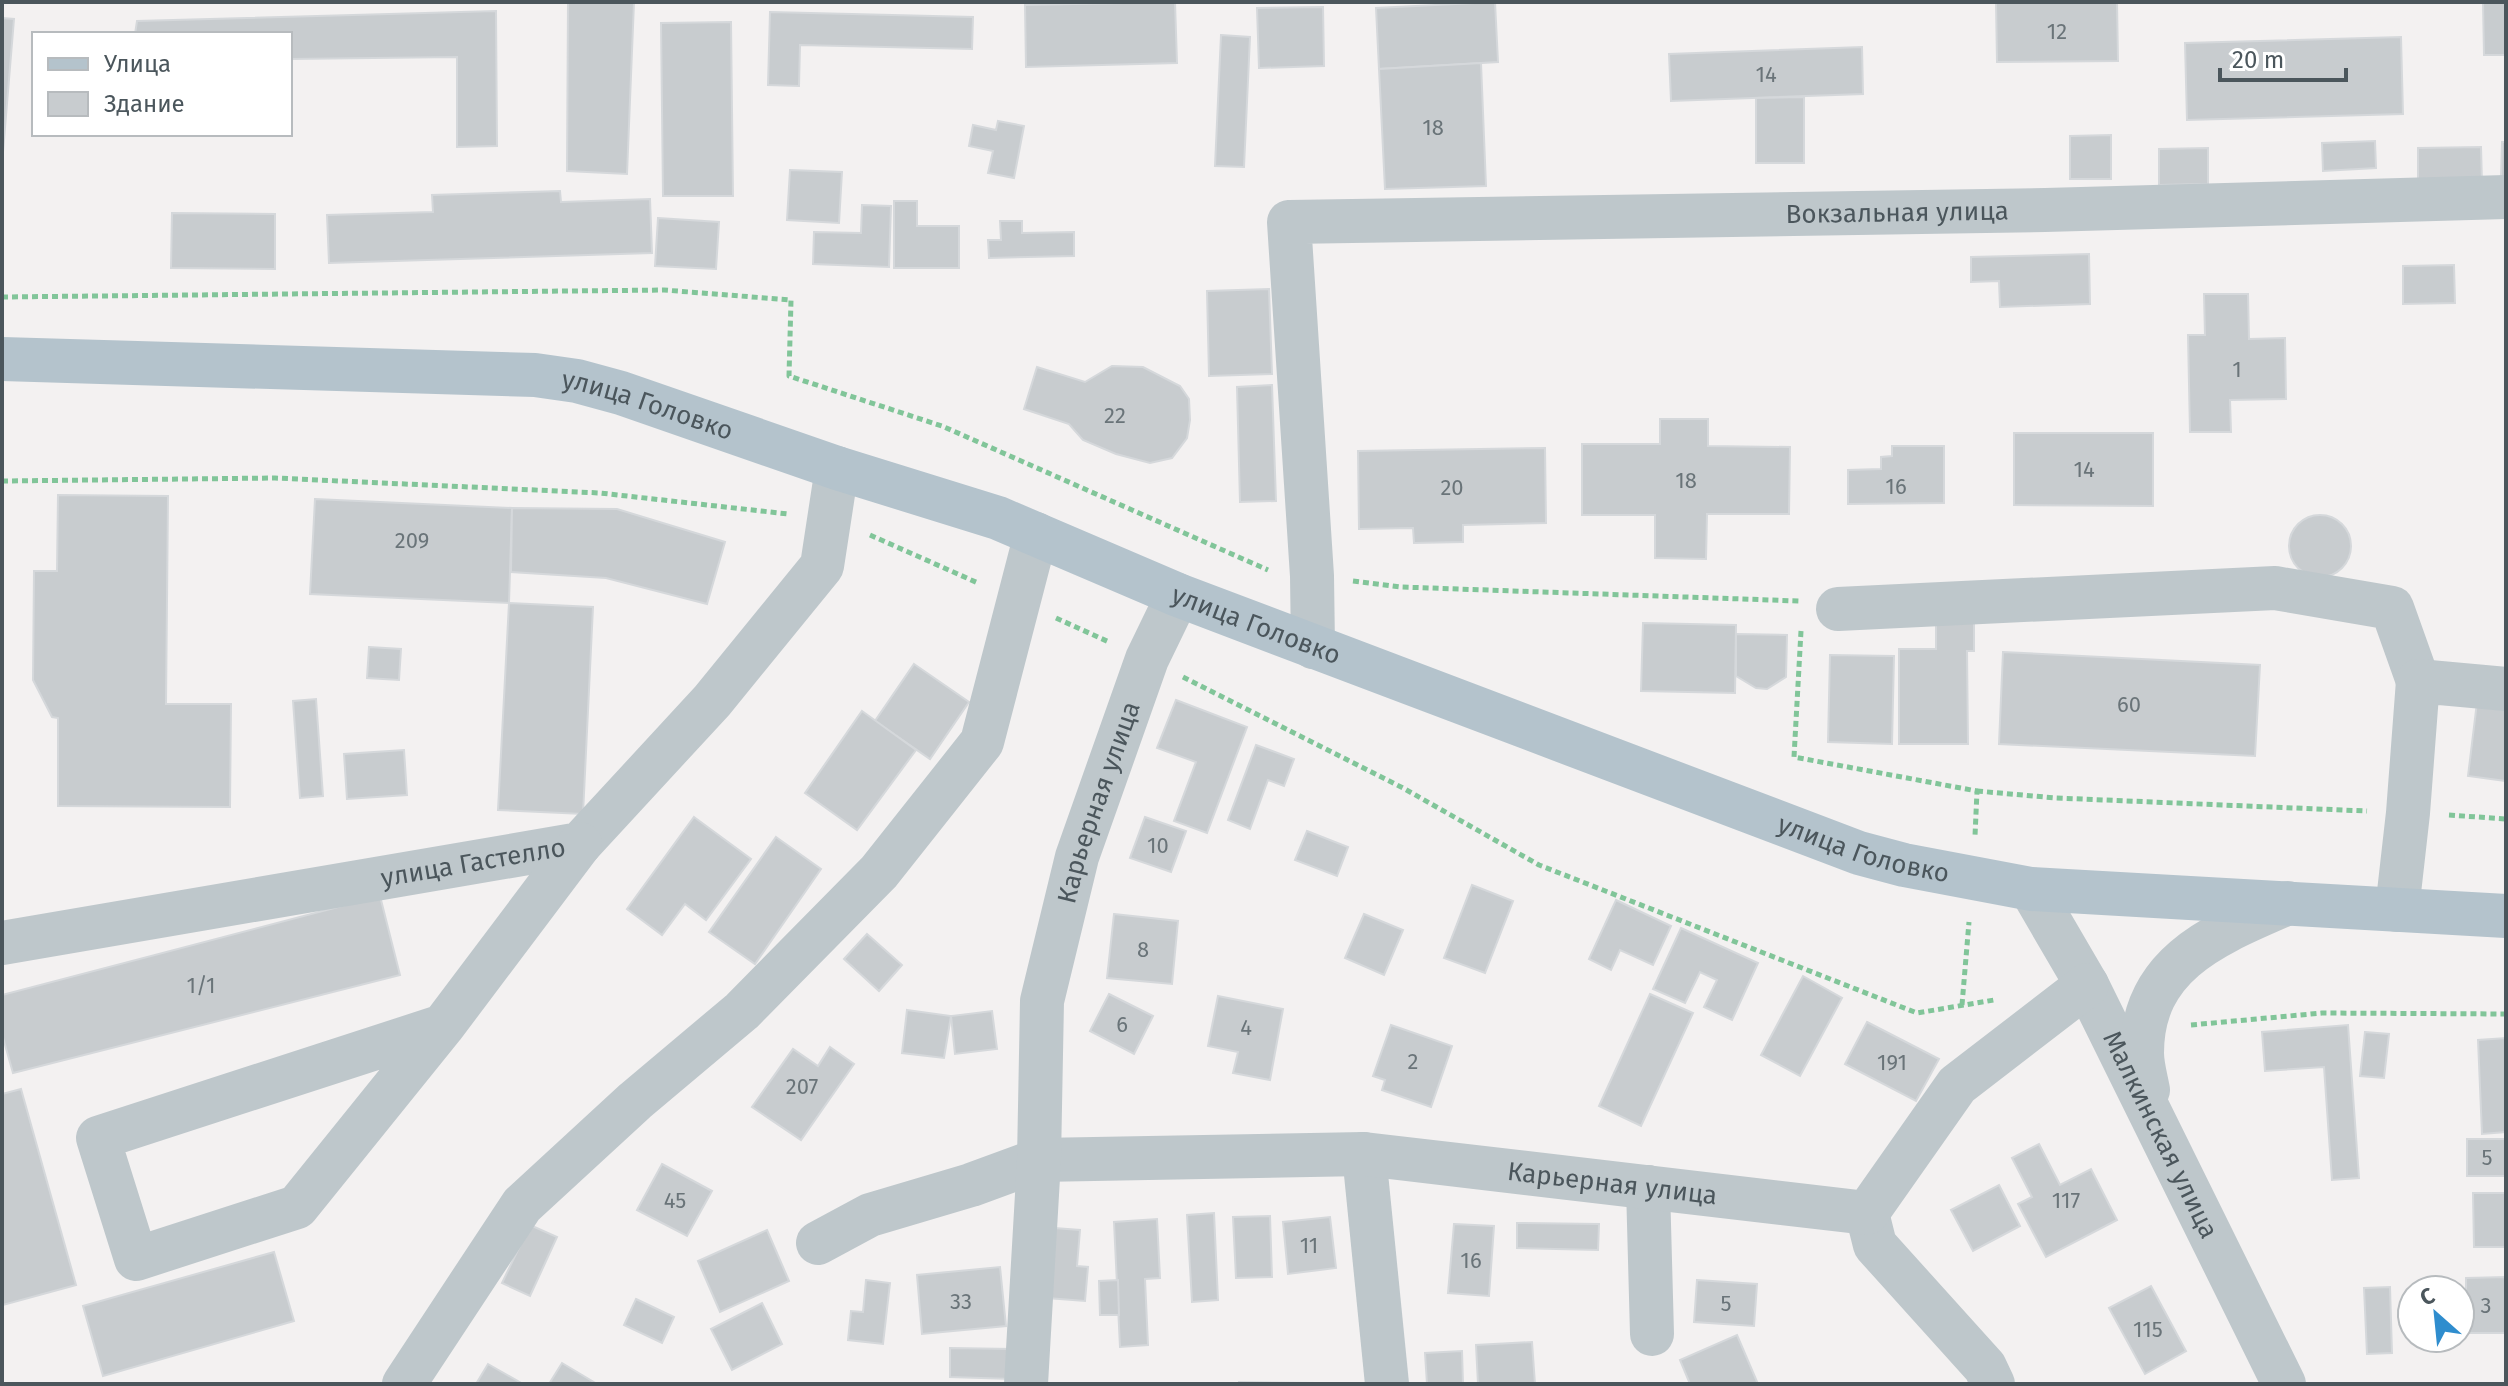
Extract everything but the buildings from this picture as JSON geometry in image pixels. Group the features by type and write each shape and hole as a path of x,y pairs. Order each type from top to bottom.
{"main road":[{"name":"улица Головко","path":"2,359 535,375 577,381 998,518 1178,595 1859,853 1904,865 2031,889 2506,916"}],"street":[{"name":"Вокзальная улица","path":"1312,576 1289,222 2045,210 2506,197"},
{"name":"улица Гастелло","path":"2,943 580,844 712,701 822,566 837,468"},
{"path":"404,1384 522,1205 635,1101 753,1000 879,872 982,742 1036,534"},
{"path":"1312,576 1313,647"},
{"path":"1814,609 2275,588 2392,608 2418,681 2397,910"},
{"name":"Карьерная улица","path":"1026,1384 1039,1160 1042,1001 1077,857 1147,659 1178,595"},
{"path":"2418,681 2506,689"},
{"path":"443,1026 98,1138 136,1259 297,1207 443,1026 580,844"},
{"name":"Малкинская улица","path":"2031,889 2087,985 2284,1384"},
{"path":"2154,1120 2142,1055 2146,1021 2170,971 2185,956 2223,932 2288,903"},
{"path":"1993,1384 1985,1367 1875,1245 1867,1213 1957,1085 2087,985"},
{"path":"1364,1154 1387,1384"},
{"name":"Карьерная улица","path":"1039,1160 1364,1154 1867,1213"},
{"path":"818,1243 870,1215 971,1185 1039,1160"},
{"path":"1648,1187 1652,1334"}],"path":[{"path":"2,481 275,478 585,492 830,518 1147,659 1403,788 1539,865 1917,1013 2009,998"},
{"path":"1312,576 1401,587 1814,609 1794,757 1977,791 2071,799 2506,819"},
{"path":"1962,1005 1977,791"},
{"path":"2151,1009 2193,1026 2322,1013 2506,1014"}]}
